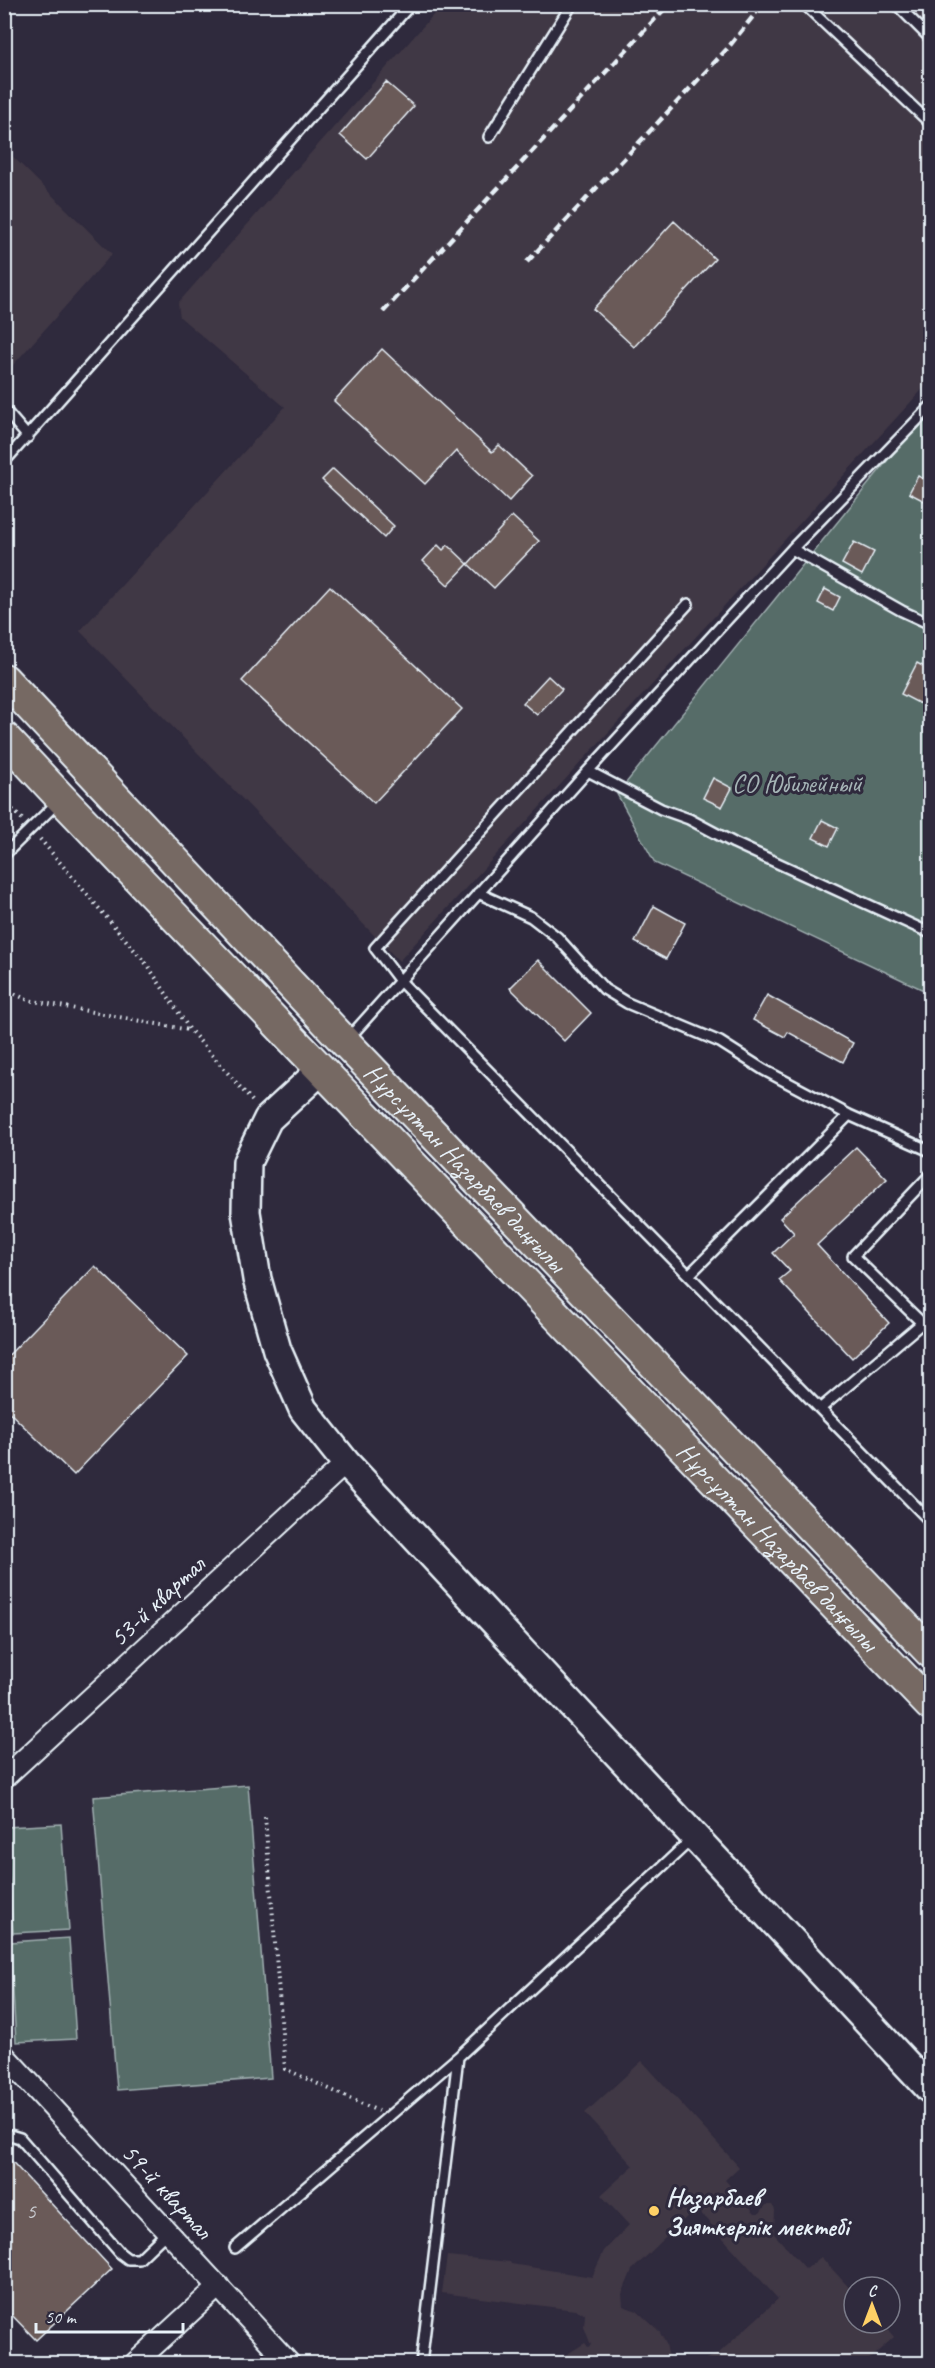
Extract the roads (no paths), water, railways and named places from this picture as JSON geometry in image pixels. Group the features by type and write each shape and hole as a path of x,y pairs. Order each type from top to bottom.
{"main road":[{"name":"Нұрсұлтан Назарбаев даңғылы","path":"4,679 345,1042 930,1652"},
{"name":"Нұрсұлтан Назарбаев даңғылы","path":"4,736 930,1705"},
{"path":"321,1070 345,1042"}],"street":[{"path":"321,1070 268,1119 247,1162 246,1212 257,1279 277,1350 303,1408 346,1463 930,2089"},
{"name":"53-й квартал","path":"4,1778 346,1463"},
{"name":"59-й квартал","path":"4,2055 290,2364"},
{"path":"134,2364 219,2286"}],"lane":[{"path":"4,462 411,4"},
{"path":"489,138 572,4"},
{"path":"804,4 930,123"},
{"path":"896,4 930,38"},
{"path":"345,1042 588,771 792,549 930,407"},
{"path":"4,410 28,437"},
{"path":"792,549 902,611 930,624"},
{"path":"688,604 375,948 400,981 930,1521"},
{"path":"588,771 661,809 689,819 734,843 930,933"},
{"path":"4,855 62,799"},
{"path":"478,893 531,917 557,937 604,989 627,1003 720,1042 764,1070 849,1115 930,1151"},
{"path":"690,1274 849,1115"},
{"path":"821,1408 922,1323 853,1256 930,1175"},
{"path":"235,2248 458,2057 695,1836"},
{"path":"421,2364 458,2057"},
{"path":"4,2136 10,2134 20,2138 120,2253 128,2259 139,2259 168,2231"}],"railway":[{"path":"383,312 669,4"},
{"path":"527,262 727,49 763,4"}],"place":[{"name":"Назарбаев Зияткерлік мектебі","path":"654,2211"}],"park label":[{"name":"СО Юбилейный","path":"797,783"}]}
